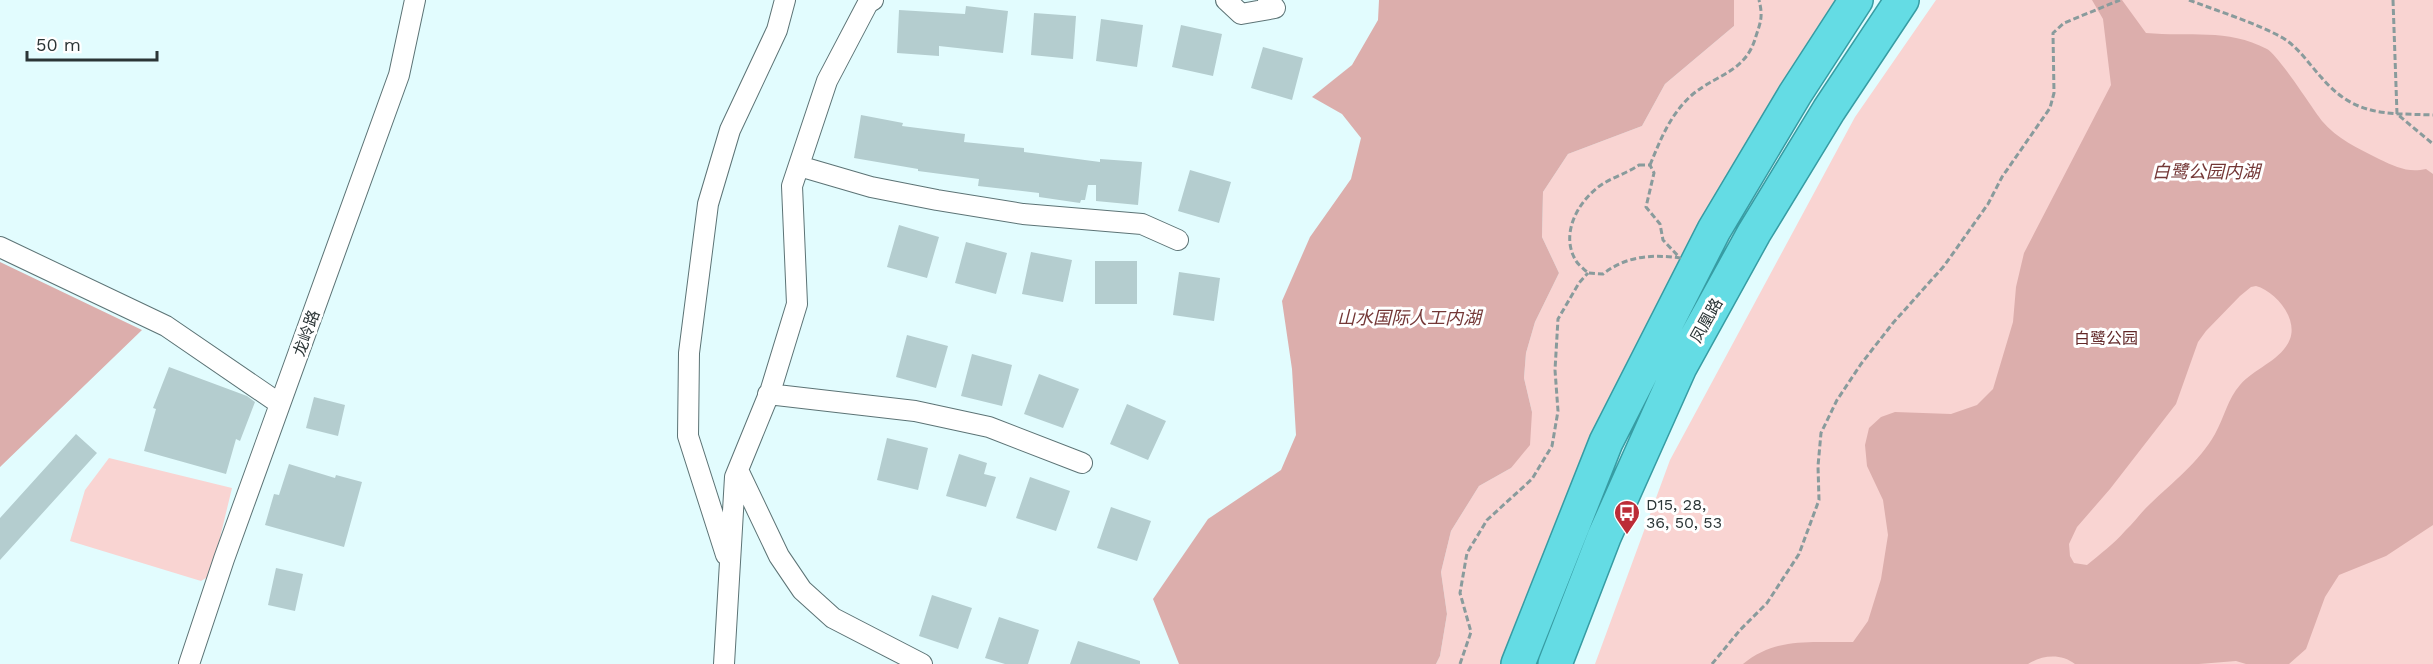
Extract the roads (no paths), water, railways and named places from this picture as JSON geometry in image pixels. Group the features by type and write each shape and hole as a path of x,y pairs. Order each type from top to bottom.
{"highway":[{"name":"凤凰路","path":"1518,664 1606,442 1649,357 1714,230 1795,94 1856,0"},
{"name":"凤凰路","path":"1555,664 1604,537 1680,367 1754,233 1829,110 1902,0"}],"street":[{"name":"龙岭路","path":"189,664 399,75 415,0"},
{"path":"730,566 688,436 689,353 708,204 730,130 777,30 785,0"},
{"path":"724,664 735,477 768,394 797,304 792,186 827,81 868,3 873,0"},
{"path":"1226,0 1241,14 1275,8 1268,0"},
{"path":"799,166 871,187 937,200 1023,214 1142,224 1178,240"},
{"path":"0,247 166,326 280,404"},
{"path":"768,394 915,411 989,427 1082,463"},
{"path":"738,470 779,556 802,590 833,618 922,664"}],"water":[{"name":"山水国际人工内湖","path":"1379,0 1734,0 1734,26 1665,84 1642,126 1568,154 1543,192 1542,237 1559,273 1535,322 1526,353 1524,378 1532,412 1530,445 1511,468 1479,486 1451,531 1441,572 1447,614 1440,656 1436,664 1179,664 1153,599 1208,519 1281,470 1296,435 1292,369 1282,301 1310,237 1351,179 1361,138 1342,114 1312,97 1352,65 1378,20"},
{"name":"白鹭公园内湖","path":"2092,0 2122,0 2146,33 2222,36 2252,42 2267,49 2287,71 2322,121 2334,133 2391,164 2408,170 2426,169 2433,174 2433,525 2386,556 2339,575 2325,597 2306,649 2289,664 2246,664 2236,661 2199,664 2075,664 2070,660 2052,656 2028,664 1743,664 1756,655 1782,645 1810,642 1853,642 1868,621 1881,579 1888,535 1883,500 1867,466 1865,445 1869,428 1881,417 1895,412 1951,414 1977,405 1993,389 2013,322 2016,287 2024,253 2111,85 2103,19","holes":["2256,286 2277,299 2288,314 2292,331 2286,346 2281,353 2240,385 2232,396 2209,444 2185,471 2102,553 2087,565 2074,563 2070,556 2069,544 2077,527 2110,489 2176,404 2198,342 2206,331 2251,287"]},
{"path":"0,262 142,330 0,467"}],"place":[{"name":"D15, 28, 36, 50, 53","path":"1627,536"}],"park label":[{"name":"白鹭公园","path":"2106,338"}]}
